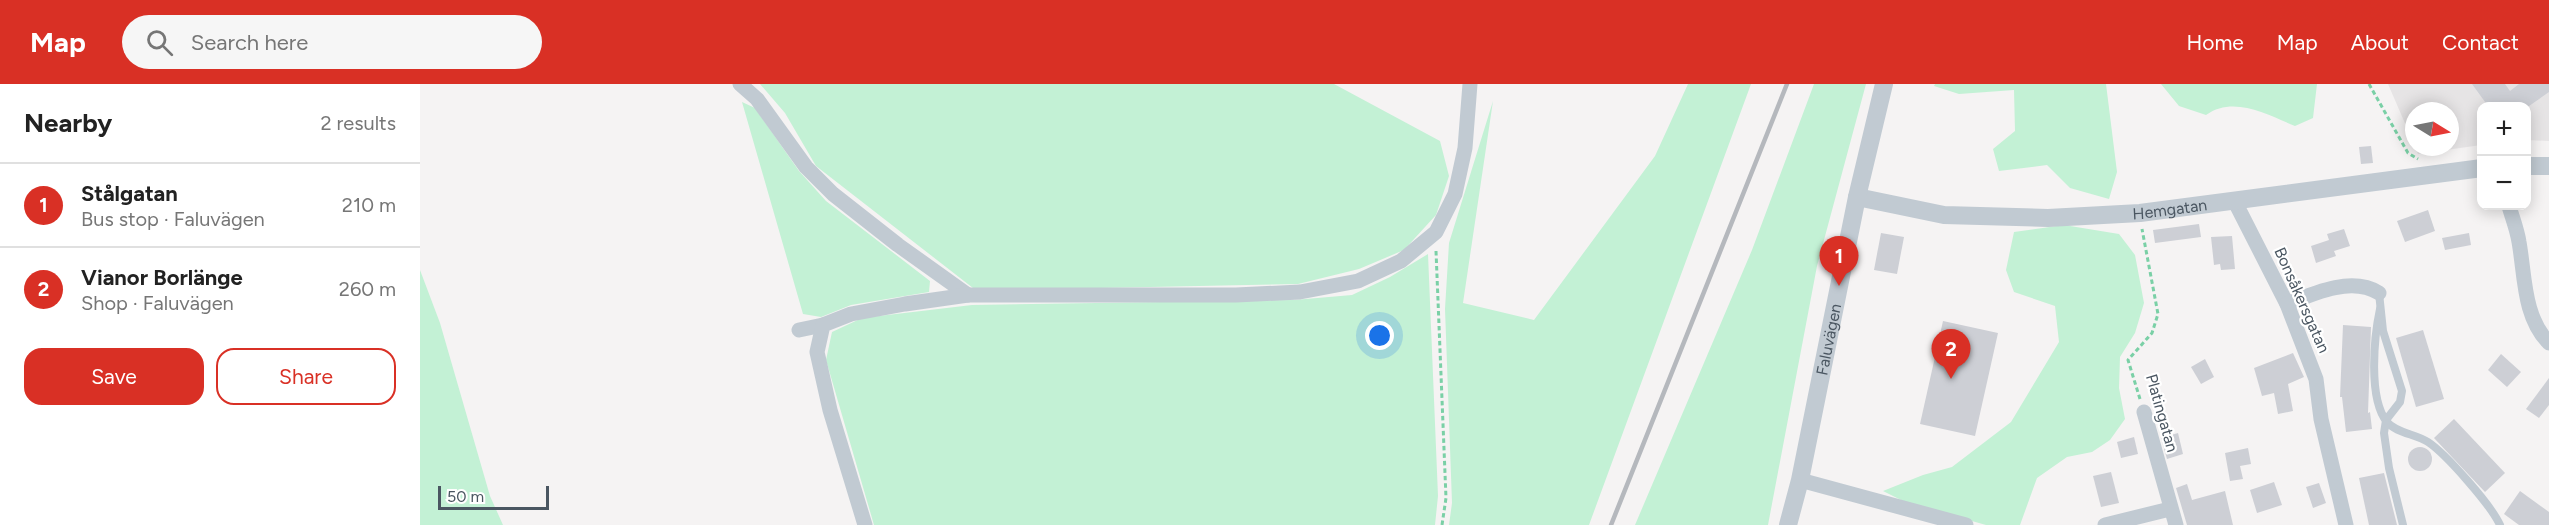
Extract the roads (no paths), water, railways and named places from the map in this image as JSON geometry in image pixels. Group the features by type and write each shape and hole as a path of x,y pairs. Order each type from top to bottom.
{"street":[{"path":"740,84 757,99 806,167 834,194 898,245 969,296"},
{"path":"799,330 823,325 850,314 969,296 1236,295 1300,292 1358,281 1401,261 1436,232 1455,194 1465,148 1470,84"},
{"name":"Faluvägen","path":"1788,525 1800,480 1857,197 1884,84"},
{"path":"2531,166 2549,166"},
{"name":"Hemgatan","path":"1857,197 1944,216 2048,218 2139,213 2477,168"},
{"name":"Bonsåkersgatan","path":"2234,200 2287,304 2316,379 2321,419 2346,525"},
{"path":"2510,210 2518,240 2526,298 2539,333 2549,343"},
{"path":"2287,304 2343,287 2369,286 2379,292"},
{"path":"823,325 817,352 830,410 865,525"},
{"name":"Platingatan","path":"2144,412 2176,525"},
{"path":"1800,480 1966,525"},
{"path":"2104,525 2170,509"}],"lane":[{"path":"2379,292 2384,331 2403,391 2400,402 2386,420"},
{"path":"2380,309 2374,334 2374,380 2386,420 2384,433 2389,468 2403,525"},
{"path":"2386,420 2394,428 2415,435 2438,451 2481,498 2500,525"}],"railway":[{"path":"1611,525 1787,84"}],"place":[{"name":"Stålgatan","path":"1839,286"},
{"name":"Vianor Borlänge","path":"1951,379"}]}
